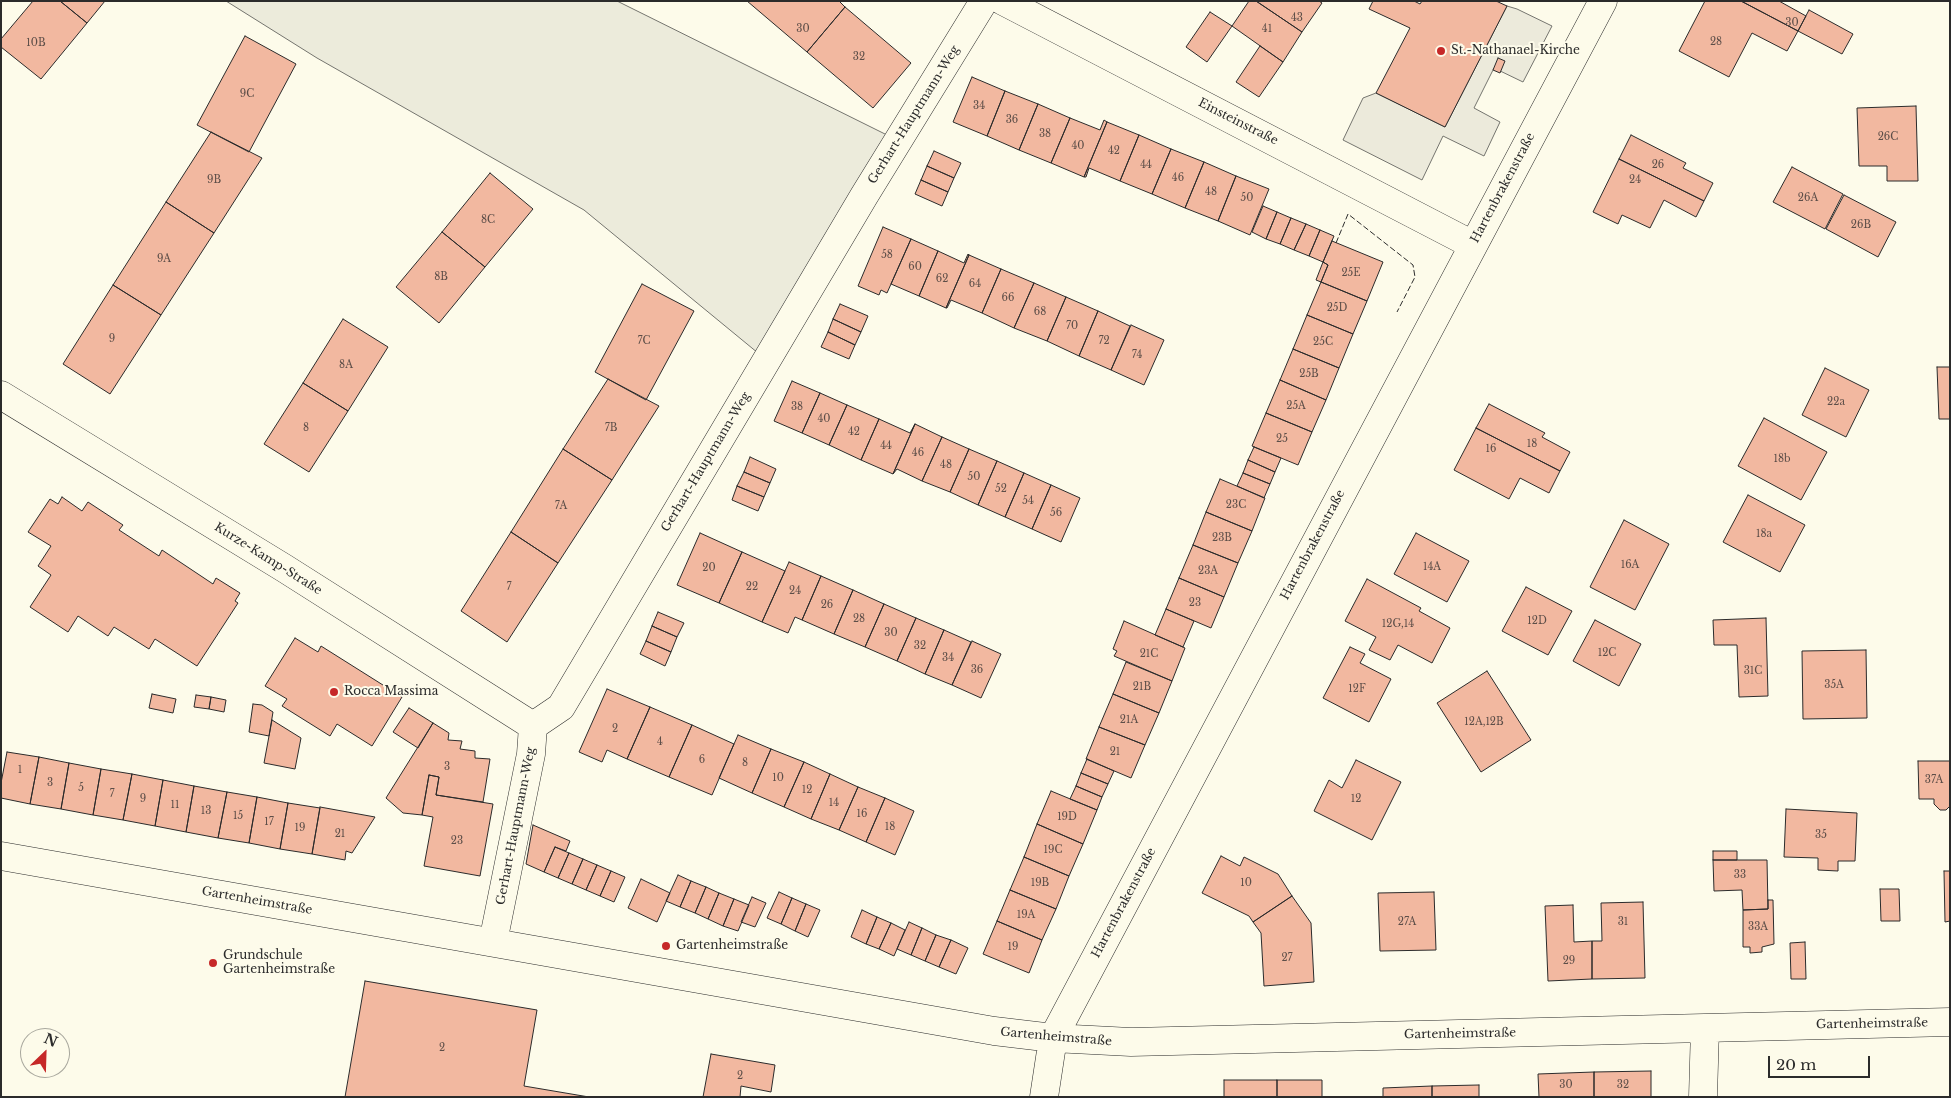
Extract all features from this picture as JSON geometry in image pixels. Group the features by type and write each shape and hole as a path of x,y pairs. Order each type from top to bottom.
{"street":[{"name":"Gerhart-Hauptmann-Weg","path":"493,942 531,754 533,726 561,707 864,196 984,1"},
{"name":"Einsteinstraße","path":"1003,1 1472,245"},
{"name":"Hartenbrakenstraße","path":"1044,1097 1053,1038 1603,1"},
{"name":"Kurze-Kamp-Straße","path":"2,399 284,568 533,726"},
{"name":"Gartenheimstraße","path":"1,856 994,1031 1053,1038 1131,1042 1950,1022"},
{"path":"1703,1097 1705,1028"}],"shaded area":[{"path":"226,1 617,1 887,135 758,353 584,210 317,58"},
{"path":"1507,6 1552,26 1523,82 1494,68 1474,108 1500,122 1484,156 1443,136 1422,180 1343,140 1363,98 1376,93 1445,127"}],"building":[{"path":"33,1 60,1 87,23 41,79 1,47 1,39"},
{"path":"60,1 105,1 87,23"},
{"path":"747,1 839,1 845,7 807,52"},
{"path":"1249,1 1256,1 1302,32 1283,62 1232,26"},
{"path":"1256,1 1319,1 1322,3 1302,32"},
{"name":"St.-Nathanael-Kirche","path":"1373,1 1414,1 1420,4 1422,1 1496,1 1507,6 1445,127 1376,93 1410,28 1369,9"},
{"path":"1705,1 1741,1 1798,31 1787,51 1752,33 1729,77 1679,51"},
{"path":"1741,1 1779,1 1806,16 1798,31"},
{"path":"845,7 911,63 873,108 807,52"},
{"path":"1809,10 1853,34 1842,54 1798,31"},
{"path":"1210,12 1232,26 1207,62 1186,47"},
{"path":"245,36 296,64 249,152 197,125"},
{"path":"1260,46 1283,62 1259,97 1236,82"},
{"path":"1498,58 1505,61 1500,73 1493,70"},
{"path":"972,77 1005,91 987,136 953,122"},
{"path":"1005,91 1038,104 1019,150 987,136"},
{"path":"1038,104 1070,118 1051,163 1019,150"},
{"path":"1916,106 1918,181 1887,181 1887,166 1859,166 1857,108"},
{"path":"1070,118 1100,130 1104,120 1107,122 1084,177 1051,163"},
{"path":"1107,122 1139,135 1120,181 1089,168 1086,177 1084,177"},
{"path":"211,132 262,158 214,233 166,202"},
{"path":"1139,135 1171,149 1152,194 1120,181"},
{"path":"1631,135 1686,163 1683,168 1713,183 1704,201 1619,159"},
{"path":"1171,149 1204,162 1185,208 1152,194"},
{"path":"934,151 961,163 954,178 927,166"},
{"path":"1619,159 1704,201 1696,217 1664,200 1650,228 1622,215 1618,224 1593,212"},
{"path":"1204,162 1236,176 1218,221 1185,208"},
{"path":"927,166 954,178 948,192 921,180"},
{"path":"1792,167 1843,194 1825,229 1773,202"},
{"path":"490,173 533,209 485,267 442,232"},
{"path":"1236,176 1269,189 1250,235 1218,221"},
{"path":"921,180 948,192 942,206 915,194"},
{"path":"1844,195 1896,222 1878,257 1826,229"},
{"path":"166,202 214,233 161,315 113,285"},
{"path":"1263,206 1277,212 1266,239 1252,232"},
{"path":"1277,212 1291,218 1280,244 1266,239"},
{"path":"1291,218 1306,224 1294,250 1280,244"},
{"path":"1306,224 1320,230 1309,256 1294,250"},
{"path":"883,227 911,239 887,293 881,290 879,295 858,286"},
{"path":"1320,230 1334,236 1323,262 1309,256"},
{"path":"442,232 485,267 439,323 396,287"},
{"path":"911,239 938,251 919,296 891,284"},
{"path":"1332,241 1383,262 1367,301 1321,282 1328,265 1323,262"},
{"path":"938,251 964,263 969,255 946,308 919,296"},
{"path":"969,255 1001,269 982,313 951,300 946,308"},
{"path":"1323,262 1328,265 1321,282 1316,280"},
{"path":"1001,269 1034,283 1014,328 982,313"},
{"path":"1321,282 1367,301 1353,334 1307,315"},
{"path":"1034,283 1066,297 1047,341 1014,328"},
{"path":"642,284 694,311 646,400 595,372"},
{"path":"113,285 161,315 110,394 63,364"},
{"path":"1066,297 1098,311 1079,356 1047,341"},
{"path":"840,304 868,316 861,332 833,319"},
{"path":"1098,311 1130,326 1111,370 1079,356"},
{"path":"1307,315 1353,334 1339,368 1293,349"},
{"path":"343,319 388,347 348,411 303,383"},
{"path":"833,319 861,332 855,345 828,332"},
{"path":"1131,325 1164,340 1144,385 1111,370"},
{"path":"828,332 855,345 849,359 821,347"},
{"path":"1293,349 1339,368 1326,400 1280,380"},
{"path":"1937,367 1950,367 1950,419 1939,419"},
{"path":"1825,368 1869,390 1846,437 1802,415"},
{"path":"608,379 659,406 612,480 563,449"},
{"path":"1280,380 1326,400 1312,432 1266,413"},
{"path":"792,381 820,393 802,433 774,421"},
{"path":"303,383 348,411 309,472 264,444"},
{"path":"820,393 847,405 829,445 802,433"},
{"path":"1489,404 1545,433 1542,437 1570,452 1560,471 1476,428"},
{"path":"847,405 879,419 861,460 829,445"},
{"path":"1266,413 1312,432 1298,465 1252,446"},
{"path":"1764,418 1827,452 1801,500 1738,466"},
{"path":"879,419 910,433 915,424 893,474 861,460"},
{"path":"915,424 942,437 922,481 897,469 893,474"},
{"path":"1476,428 1560,471 1549,493 1520,478 1509,499 1454,470"},
{"path":"942,437 969,449 950,492 922,481"},
{"path":"1254,447 1281,458 1275,472 1248,460"},
{"path":"563,449 612,480 558,563 511,532"},
{"path":"969,449 997,461 978,505 950,492"},
{"path":"750,457 776,469 770,483 744,472"},
{"path":"1248,460 1275,472 1270,484 1243,473"},
{"path":"997,461 1024,473 1005,517 978,505"},
{"path":"744,472 770,483 764,497 737,486"},
{"path":"1024,473 1051,485 1032,529 1005,517"},
{"path":"1243,473 1270,484 1264,498 1237,486"},
{"path":"1220,479 1265,498 1252,531 1206,512"},
{"path":"1051,485 1080,498 1061,542 1032,529"},
{"path":"737,486 764,497 758,511 732,500"},
{"path":"1748,495 1805,525 1780,572 1723,542"},
{"path":"62,497 82,511 88,502 123,525 119,530 159,556 162,550 213,584 216,578 240,593 235,601 238,603 197,666 155,639 149,649 114,627 108,636 78,616 68,632 30,607 51,575 38,566 51,546 28,532 50,499 58,504"},
{"path":"1206,512 1252,531 1238,563 1193,545"},
{"path":"1624,520 1669,544 1635,610 1590,587"},
{"path":"511,532 558,563 507,642 461,611"},
{"path":"700,533 742,552 719,603 677,585"},
{"path":"1416,533 1469,561 1447,602 1394,574"},
{"path":"1193,545 1238,563 1224,597 1179,578"},
{"path":"742,552 785,571 762,622 719,603"},
{"path":"789,562 821,576 802,620 795,617 788,633 762,622"},
{"path":"821,576 853,590 834,634 802,620"},
{"path":"1179,578 1224,597 1211,628 1166,609"},
{"path":"1367,579 1421,608 1419,611 1450,628 1432,663 1398,645 1390,660 1369,650 1376,637 1345,621"},
{"path":"1526,587 1572,611 1548,655 1502,631"},
{"path":"853,590 884,604 865,647 834,634"},
{"path":"884,604 916,618 897,661 865,647"},
{"path":"1166,609 1194,621 1183,647 1155,635"},
{"path":"658,612 684,623 677,637 652,626"},
{"path":"916,618 944,630 925,674 897,661"},
{"path":"1766,618 1768,696 1739,697 1737,645 1714,645 1713,620"},
{"path":"1595,620 1641,644 1619,686 1573,661"},
{"path":"1124,621 1185,648 1172,681 1114,656 1117,651 1113,649"},
{"path":"652,626 677,637 671,652 646,641"},
{"path":"944,630 971,642 952,685 925,674"},
{"name":"Rocca Massima","path":"295,638 318,652 321,646 402,697 372,746 337,724 330,736 282,706 287,699 265,686"},
{"path":"646,641 671,652 665,666 640,654"},
{"path":"972,641 1001,654 981,698 952,685"},
{"path":"1350,647 1365,654 1360,663 1391,679 1369,722 1323,698"},
{"path":"1866,650 1867,718 1803,719 1802,651"},
{"path":"1126,662 1172,681 1159,713 1113,694"},
{"path":"1487,671 1531,740 1481,772 1437,703"},
{"path":"607,689 650,707 627,759 607,750 602,762 579,752"},
{"path":"152,694 176,699 173,713 149,708"},
{"path":"1113,694 1159,713 1145,745 1099,727"},
{"path":"196,695 211,697 209,709 194,707"},
{"path":"211,697 226,700 224,712 209,709"},
{"path":"253,704 262,705 273,712 269,736 249,732"},
{"path":"650,707 692,725 669,777 627,759"},
{"path":"409,708 433,723 418,748 393,732"},
{"path":"272,720 301,738 295,769 264,763"},
{"path":"433,723 449,733 448,740 462,741 460,749 475,751 475,758 490,759 483,802 436,795 439,777 429,775 422,815 403,813 386,798"},
{"path":"692,725 734,744 712,795 669,777"},
{"path":"1099,727 1145,745 1131,778 1086,759"},
{"path":"738,735 771,749 752,793 719,778"},
{"path":"771,749 804,762 784,807 752,793"},
{"path":"7,752 39,757 30,804 1,798 1,783"},
{"path":"39,757 69,763 61,809 30,804"},
{"path":"1087,759 1114,771 1108,784 1081,773"},
{"path":"1356,760 1401,782 1372,840 1314,811 1329,780 1342,788"},
{"path":"1918,761 1950,761 1950,806 1946,810 1940,810 1934,804 1934,799 1919,799"},
{"path":"804,762 830,774 811,819 784,807"},
{"path":"69,763 101,769 93,815 61,809"},
{"path":"101,769 132,774 123,820 93,815"},
{"path":"1081,773 1108,784 1102,797 1076,786"},
{"path":"132,774 163,780 155,826 123,820"},
{"path":"830,774 858,787 839,830 811,819"},
{"path":"429,775 439,777 436,795 493,804 480,876 424,866 433,817 422,815"},
{"path":"163,780 194,786 186,832 155,826"},
{"path":"194,786 227,792 218,838 186,832"},
{"path":"1076,786 1102,797 1097,810 1070,799"},
{"path":"858,787 885,798 866,842 839,830"},
{"path":"1051,791 1097,810 1083,844 1037,824"},
{"path":"227,792 257,797 249,843 218,838"},
{"path":"257,797 288,803 280,849 249,843"},
{"path":"885,798 914,811 895,855 866,842"},
{"path":"288,803 320,808 312,854 280,849"},
{"path":"320,807 375,817 352,853 346,851 345,860 312,854"},
{"path":"1786,809 1857,813 1855,861 1838,861 1838,871 1818,870 1818,858 1784,857"},
{"path":"1037,824 1083,844 1069,876 1024,857"},
{"path":"533,825 570,841 566,851 555,847 544,872 526,864"},
{"path":"555,847 569,853 558,878 544,872"},
{"path":"1713,851 1737,851 1737,860 1713,860"},
{"path":"569,853 583,859 572,884 558,878"},
{"path":"1221,856 1240,866 1244,857 1278,874 1292,896 1253,922 1249,916 1202,893"},
{"path":"1024,857 1069,876 1056,909 1010,890"},
{"path":"583,859 597,865 586,890 572,884"},
{"path":"1713,860 1767,860 1768,909 1743,910 1742,890 1714,891"},
{"path":"597,865 611,871 600,896 586,890"},
{"path":"611,871 625,877 614,902 600,896"},
{"path":"1944,871 1950,871 1950,921 1945,922"},
{"path":"678,875 691,881 680,907 666,901"},
{"path":"641,879 670,893 657,922 628,908"},
{"path":"691,881 706,887 695,913 680,907"},
{"path":"706,887 719,893 708,919 695,913"},
{"path":"1880,889 1899,889 1900,921 1881,921"},
{"path":"1010,890 1056,909 1042,940 997,921"},
{"path":"779,892 792,898 781,924 767,918"},
{"path":"1434,892 1436,950 1380,951 1378,893"},
{"path":"719,893 734,899 723,926 708,919"},
{"path":"1292,896 1311,923 1314,982 1264,986 1261,933 1253,922"},
{"path":"752,897 766,903 755,927 741,922"},
{"path":"792,898 806,904 795,931 781,924"},
{"path":"734,899 749,905 738,931 723,926"},
{"path":"1768,900 1773,900 1774,944 1762,947 1762,952 1750,953 1750,947 1743,947 1743,910 1768,909"},
{"path":"1643,902 1645,978 1592,979 1592,941 1602,941 1601,903"},
{"path":"806,904 820,910 808,937 795,931"},
{"path":"1573,905 1574,942 1592,941 1592,979 1548,981 1545,906"},
{"path":"862,910 877,917 866,944 851,937"},
{"path":"877,917 891,923 879,949 866,944"},
{"path":"997,921 1042,940 1029,973 983,954"},
{"path":"909,922 922,928 911,955 897,949"},
{"path":"891,923 905,930 894,956 879,949"},
{"path":"922,928 936,935 925,961 911,955"},
{"path":"936,935 951,940 939,967 925,961"},
{"path":"951,940 968,948 956,974 939,967"},
{"path":"1805,942 1806,979 1791,979 1790,943"},
{"path":"365,981 537,1010 524,1086 589,1097 345,1097"},
{"path":"711,1054 775,1065 771,1092 741,1086 740,1097 703,1097"},
{"path":"1651,1071 1651,1097 1594,1097 1594,1072"},
{"path":"1594,1072 1594,1097 1539,1097 1538,1074"},
{"path":"1224,1080 1277,1080 1277,1097 1224,1097"},
{"path":"1277,1080 1322,1080 1322,1097 1277,1097"},
{"path":"1479,1085 1479,1097 1432,1097 1432,1086"},
{"path":"1432,1086 1432,1097 1383,1097 1383,1088"}],"fence":[{"path":"1336,243 1348,214 1413,265 1415,277 1397,312"}],"place":[{"name":"St.-Nathanael-Kirche","path":"1441,51"},
{"name":"Rocca Massima","path":"334,692"},
{"name":"Gartenheimstraße","path":"666,946"},
{"name":"Grundschule Gartenheimstraße","path":"213,963"}]}
